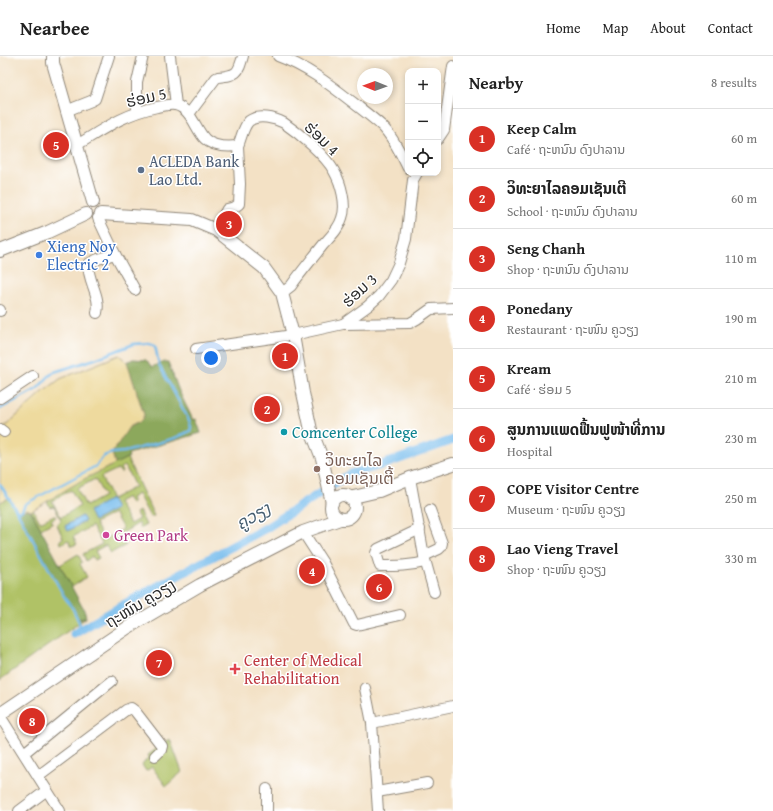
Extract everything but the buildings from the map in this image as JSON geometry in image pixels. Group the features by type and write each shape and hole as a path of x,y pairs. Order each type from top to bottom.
{"street":[{"path":"53,56 53,64 93,202"},
{"path":"66,111 95,99 109,56"},
{"path":"137,112 138,82 143,56"},
{"path":"170,56 176,105"},
{"path":"189,114 216,78 234,75 239,70 243,56"},
{"path":"278,56 302,66 367,113 382,126 405,163"},
{"path":"448,131 453,66"},
{"name":"ຮ່ອມ 5","path":"77,146 121,118 137,112 170,105 176,105 183,108 189,114 205,140 221,146 238,146"},
{"name":"ຮ່ອມ 4","path":"238,146 249,122 257,117 266,117 276,120 283,123 317,151 334,171 339,182 344,201 344,210 339,225 290,286 282,293"},
{"path":"216,230 227,209 235,207 239,204 240,184 238,146"},
{"name":"ຮ່ອມ 3","path":"196,349 293,335 343,324 368,306 391,280 399,263 406,239 413,176"},
{"path":"135,290 115,254 99,216 101,207 98,203 93,202 86,205 86,214 91,219 99,216 192,220 216,230 264,268 282,293 293,335 303,393 312,430 322,458 326,476 337,499 334,516 340,519 347,518 352,514 354,506 353,502 337,499"},
{"path":"0,251 48,232 86,214"},
{"path":"97,313 98,298 90,280 88,264 98,258 115,254"},
{"path":"343,324 410,323 431,309 453,308"},
{"path":"0,398 33,376"},
{"name":"ຖະໜົນ ຄູວຽງ","path":"303,532 337,499 379,491 410,478 453,464"},
{"path":"410,478 420,528 424,559 434,592"},
{"name":"ຖະໜົນ ຄູວຽງ","path":"352,514 379,491"},
{"path":"420,528 378,549 376,553 380,566 403,566 424,559 441,547 442,543 430,510"},
{"name":"ຖະໜົນ ຄູວຽງ","path":"0,715 127,628 200,585 303,532 340,519"},
{"path":"303,532 323,563 354,624 357,625 400,615"},
{"path":"24,753 112,681"},
{"path":"365,688 372,723 378,792 378,811"},
{"path":"372,723 453,706"},
{"path":"38,776 126,710 131,708 135,711 162,746 161,750 155,756"},
{"path":"0,715 60,811"},
{"path":"378,792 427,783"},
{"path":"267,789 267,811"},
{"path":"19,811 47,790"}],"green space":[{"path":"133,359 146,360 152,367 162,362 168,362 179,391 193,420 196,419 201,433 128,454 129,457 115,464 112,453 129,427 141,421 144,415 127,362"},
{"path":"127,458 154,516 150,517 138,494 131,498 133,503 131,504 127,497 118,502 130,524 139,519 136,513 139,511 146,525 140,528 139,523 121,534 126,545 111,553 106,545 95,551 99,558 94,560 92,556 86,561 83,554 102,544 92,526 73,537 77,544 72,546 68,540 61,544 60,540 63,538 57,525 61,520 54,506 50,507 47,501 82,480","holes":["125,466 135,487 112,499 101,477 118,469 122,472 120,468","95,479 104,496 86,506 77,489","71,490 80,506 61,517 52,501","114,513 123,529 104,540 95,523","82,516 85,521 68,531 65,526"]},
{"path":"9,498 64,596 73,609 77,619 80,620 86,618 0,680 0,502"},
{"path":"27,509 31,511 85,612 86,618 77,619 28,532 18,513"},
{"path":"33,509 40,522 54,515 56,517 51,520 53,522 41,529 31,511"},
{"path":"78,554 82,562 80,564 87,577 72,587 60,565"},
{"path":"170,739 182,772 166,786 152,767 146,771 142,765 149,757 148,755"}],"sand":[{"path":"119,355 127,362 144,415 141,421 129,427 112,453 115,464 82,480 31,511 27,509 18,513 9,498 0,502 0,431 43,392 60,379"}],"water":[{"path":"111,499 116,509 94,521 89,511"},
{"path":"82,516 85,521 68,531 65,526"}],"waterway":[{"path":"0,409 37,389 54,372 95,359 134,344 149,343 155,345 159,365 189,420 191,427 190,431 175,438 104,456 96,466 25,504 22,510 18,513 0,484"},
{"name":"ຄູວຽງ","path":"74,634 123,605 266,528 350,474 385,464 453,440"},
{"path":"18,513 64,596 73,609 82,629"}],"place":[{"name":"Kream","path":"56,145"},
{"name":"ACLEDA Bank Lao Ltd.","path":"141,170"},
{"name":"Seng Chanh","path":"229,224"},
{"name":"Xieng Noy Electric 2","path":"39,255"},
{"name":"Keep Calm","path":"285,356"},
{"name":"ວິທະຍາໄລຄອມເຊັນເຕີ","path":"267,409"},
{"name":"Comcenter College","path":"284,432"},
{"name":"ວິທະຍາໄລ ຄອມເຊັນເຕີ້","path":"317,469"},
{"name":"Green Park","path":"106,535"},
{"name":"Ponedany","path":"312,571"},
{"name":"ສູນການແພດຟື້ນຟູໜ້າທີ່ການ","path":"379,587"},
{"name":"COPE Visitor Centre","path":"159,663"},
{"name":"Center of Medical Rehabilitation","path":"235,669"},
{"name":"Lao Vieng Travel","path":"32,721"}]}
